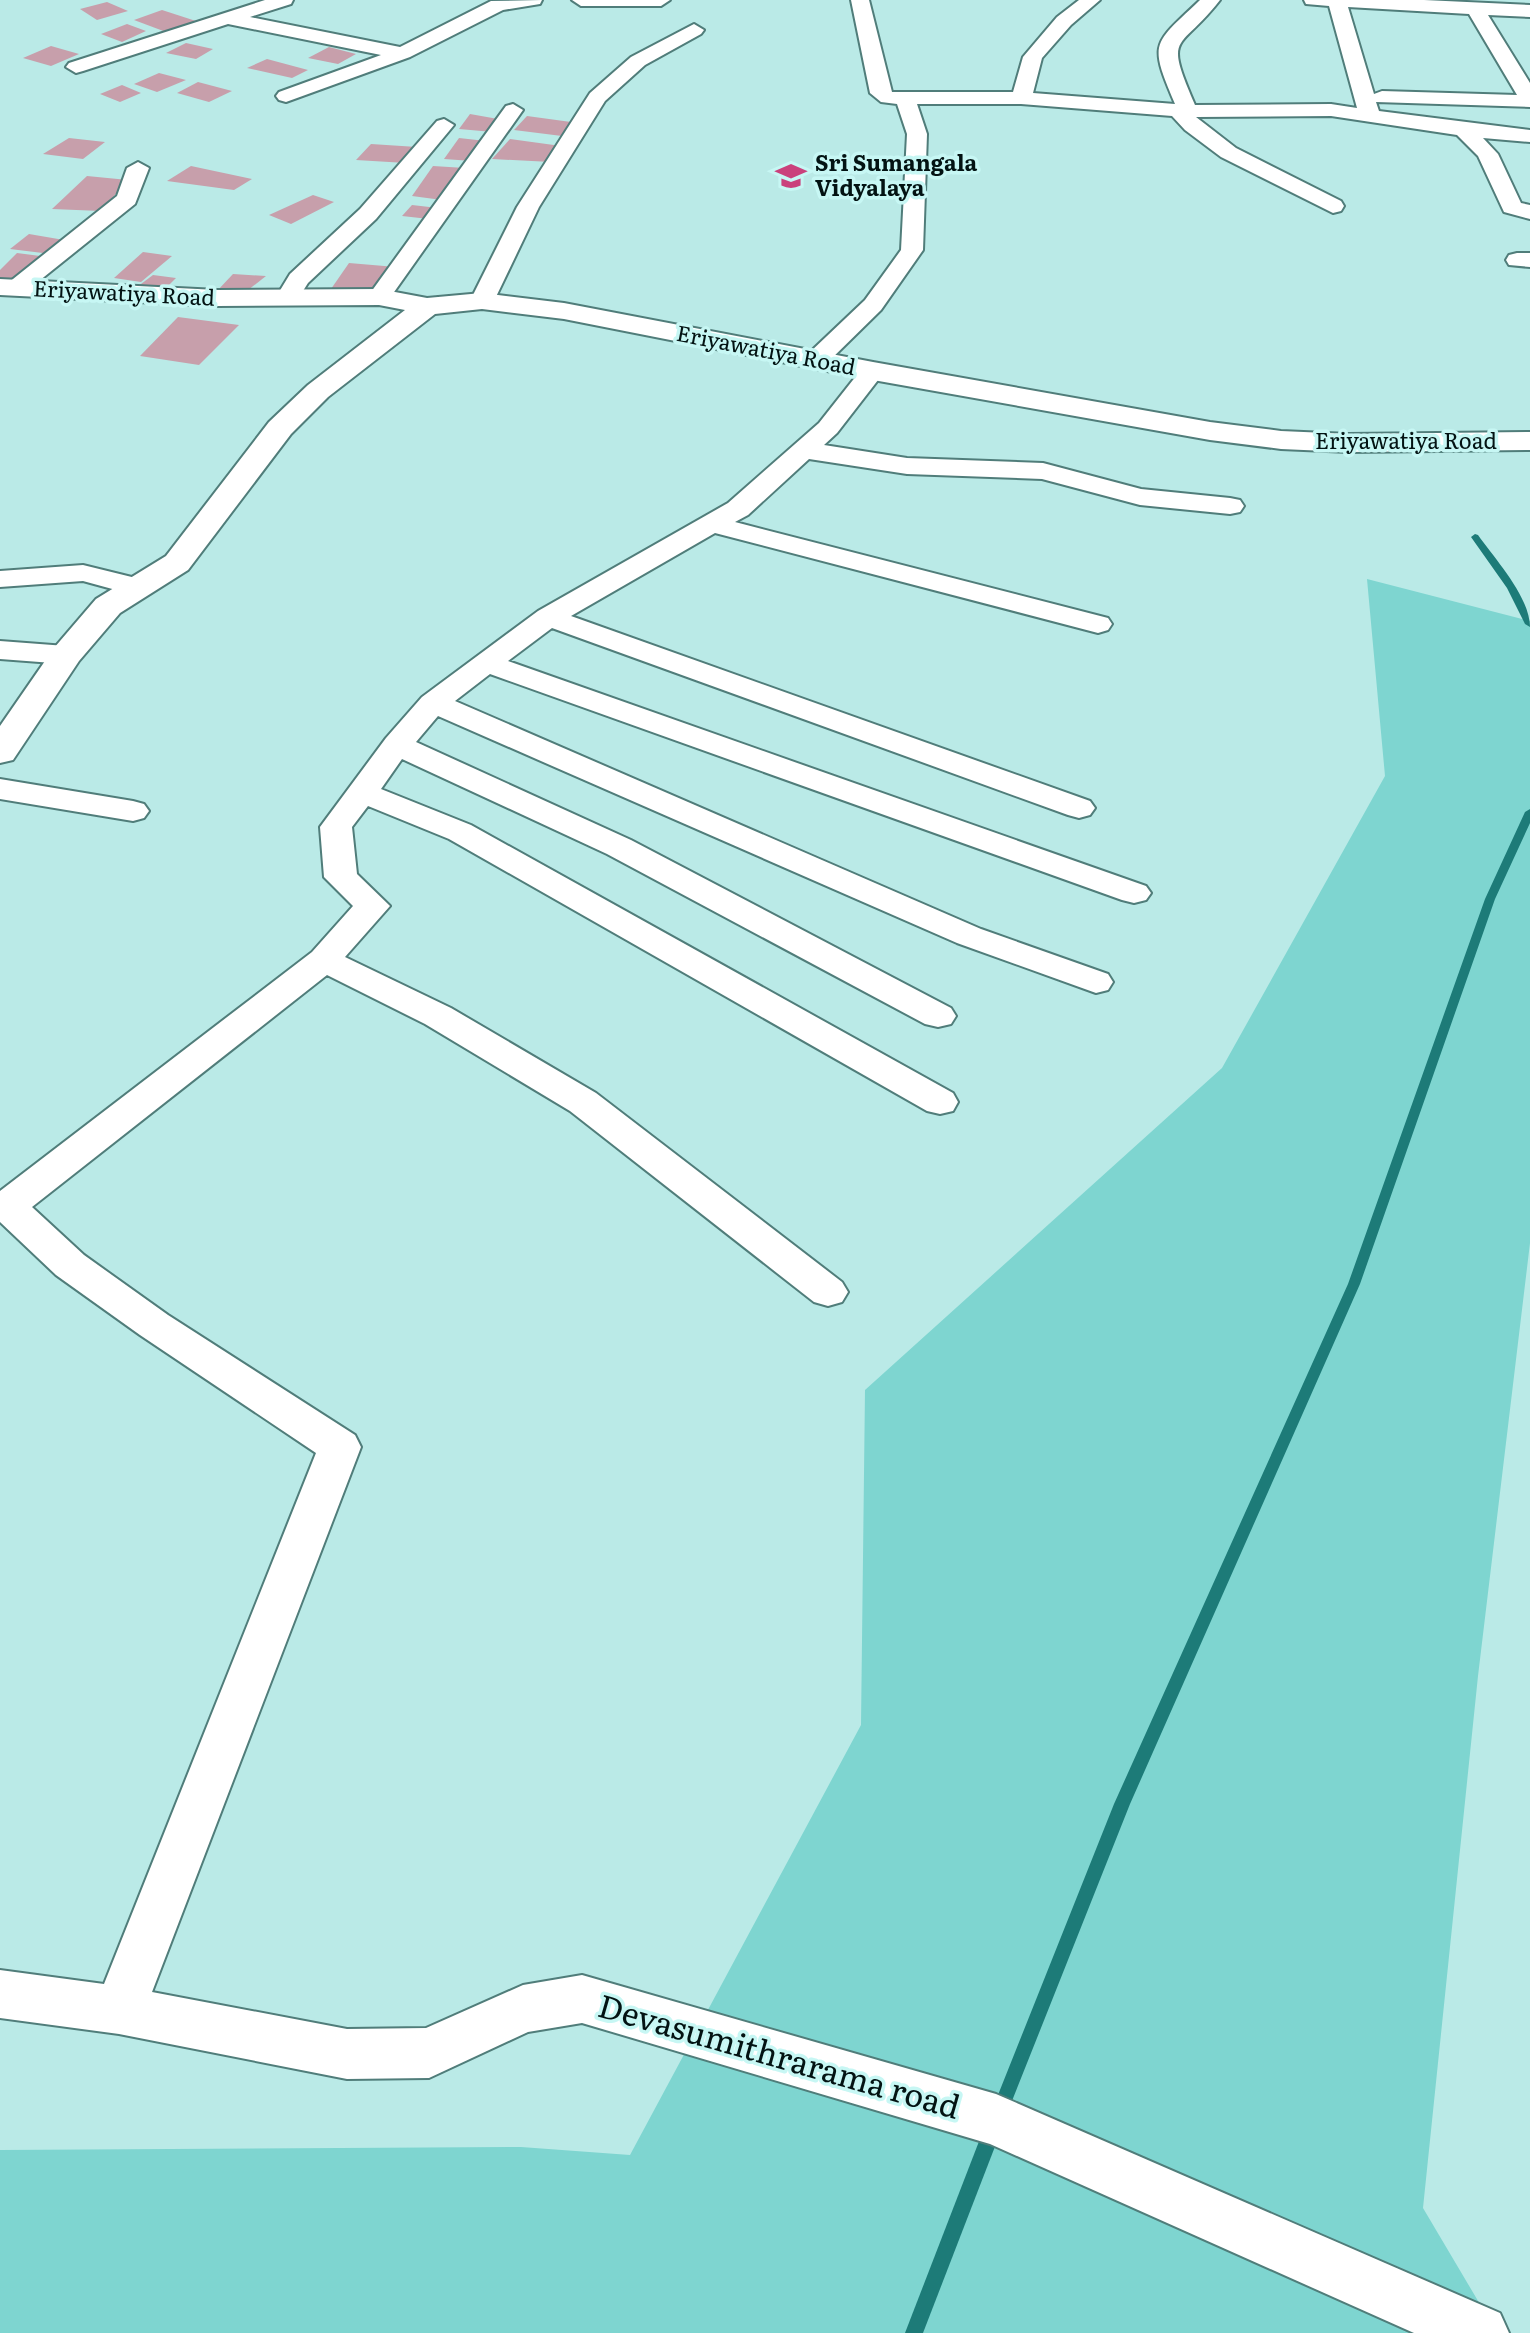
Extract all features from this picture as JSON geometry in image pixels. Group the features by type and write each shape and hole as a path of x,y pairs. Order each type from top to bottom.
{"street":[{"path":"76,67 284,0"},
{"path":"286,96 403,53 498,5 533,0"},
{"path":"581,0 661,0"},
{"path":"860,0 880,93 888,98 1021,98 1183,110 1331,110 1530,100 1476,10"},
{"path":"1021,98 1033,57 1064,21 1091,0"},
{"path":"1211,0 1170,40 1167,63 1187,122 1222,149 1333,206"},
{"path":"1313,0 1530,11"},
{"path":"1336,1 1368,106"},
{"path":"228,18 403,53"},
{"path":"482,301 528,207 597,97 638,61 694,30"},
{"path":"817,359 873,305 912,250 917,134 906,100"},
{"path":"1368,106 1464,130 1530,136"},
{"path":"379,297 513,110"},
{"path":"288,297 298,279 368,214 444,125"},
{"path":"1464,130 1487,154 1512,207 1530,212"},
{"path":"8,287 127,199 138,168"},
{"name":"Eriyawatiya Road","path":"8,287 217,298 379,297 427,306 482,301 564,311 1143,421 1281,440 1530,441"},
{"path":"0,752 66,655 108,606 177,563 280,428 318,391 427,306"},
{"path":"119,2010 340,1447 154,1325 70,1265 4,1202 324,960 351,926 373,906 341,877 336,827 397,745 433,703 548,617 738,509 828,428 873,371"},
{"path":"804,450 907,466 1043,471 1140,497 1230,506"},
{"path":"711,524 1098,624"},
{"path":"0,579 83,573 138,587"},
{"path":"548,617 1079,808"},
{"path":"0,650 66,655"},
{"path":"484,662 1134,893"},
{"path":"433,703 969,936 1096,982"},
{"path":"397,745 619,847 938,1016"},
{"path":"0,789 133,811"},
{"path":"361,792 460,832 940,1102"},
{"path":"324,960 438,1016 583,1102 828,1292"},
{"name":"Devasumithrarama road","path":"0,1994 119,2010 347,2054 429,2053 523,2009 582,1999 996,2120 1480,2333"}],"shaded area":[{"path":"1367,579 1530,621 1530,1243 1478,1676 1423,2208 1497,2333 0,2333 0,2150 521,2147 630,2155 861,1725 865,1390 1222,1068 1385,776"}],"building":[{"path":"107,2 128,11 97,20 80,9"},
{"path":"162,10 199,22 166,32 134,20"},
{"path":"127,24 146,31 122,42 101,34"},
{"path":"186,43 213,49 196,59 166,53"},
{"path":"51,46 79,54 51,66 23,58"},
{"path":"329,47 356,54 338,64 308,58"},
{"path":"267,59 308,70 292,78 247,68"},
{"path":"159,73 186,80 157,92 134,84"},
{"path":"198,82 232,91 209,102 177,93"},
{"path":"122,85 141,93 120,102 100,94"},
{"path":"470,114 498,119 493,132 459,129"},
{"path":"527,116 571,122 562,136 514,130"},
{"path":"69,138 105,142 83,159 43,154"},
{"path":"459,138 486,141 472,161 444,159"},
{"path":"510,139 561,146 551,162 492,159"},
{"path":"371,144 417,147 406,163 356,160"},
{"path":"191,166 252,179 234,190 167,181"},
{"path":"433,166 465,168 442,200 412,196"},
{"path":"87,176 128,180 101,211 52,209"},
{"path":"313,195 334,202 291,224 269,215"},
{"path":"412,205 438,208 429,219 402,216"},
{"path":"29,234 64,240 51,254 10,249"},
{"path":"143,252 172,256 141,282 114,278"},
{"path":"17,253 48,257 16,283 0,280 0,270"},
{"path":"349,263 396,267 378,291 331,289"},
{"path":"233,274 266,276 243,294 216,292"},
{"path":"153,275 176,278 161,293 133,290"},
{"path":"178,317 239,325 199,365 140,356"}],"waterway":[{"path":"1475,537 1511,588 1530,624"},
{"path":"1000,2110 1122,1804 1354,1284 1490,899 1530,812"},
{"path":"914,2333 992,2131"}],"place":[{"name":"Sri Sumangala Vidyalaya","path":"791,176"}]}
